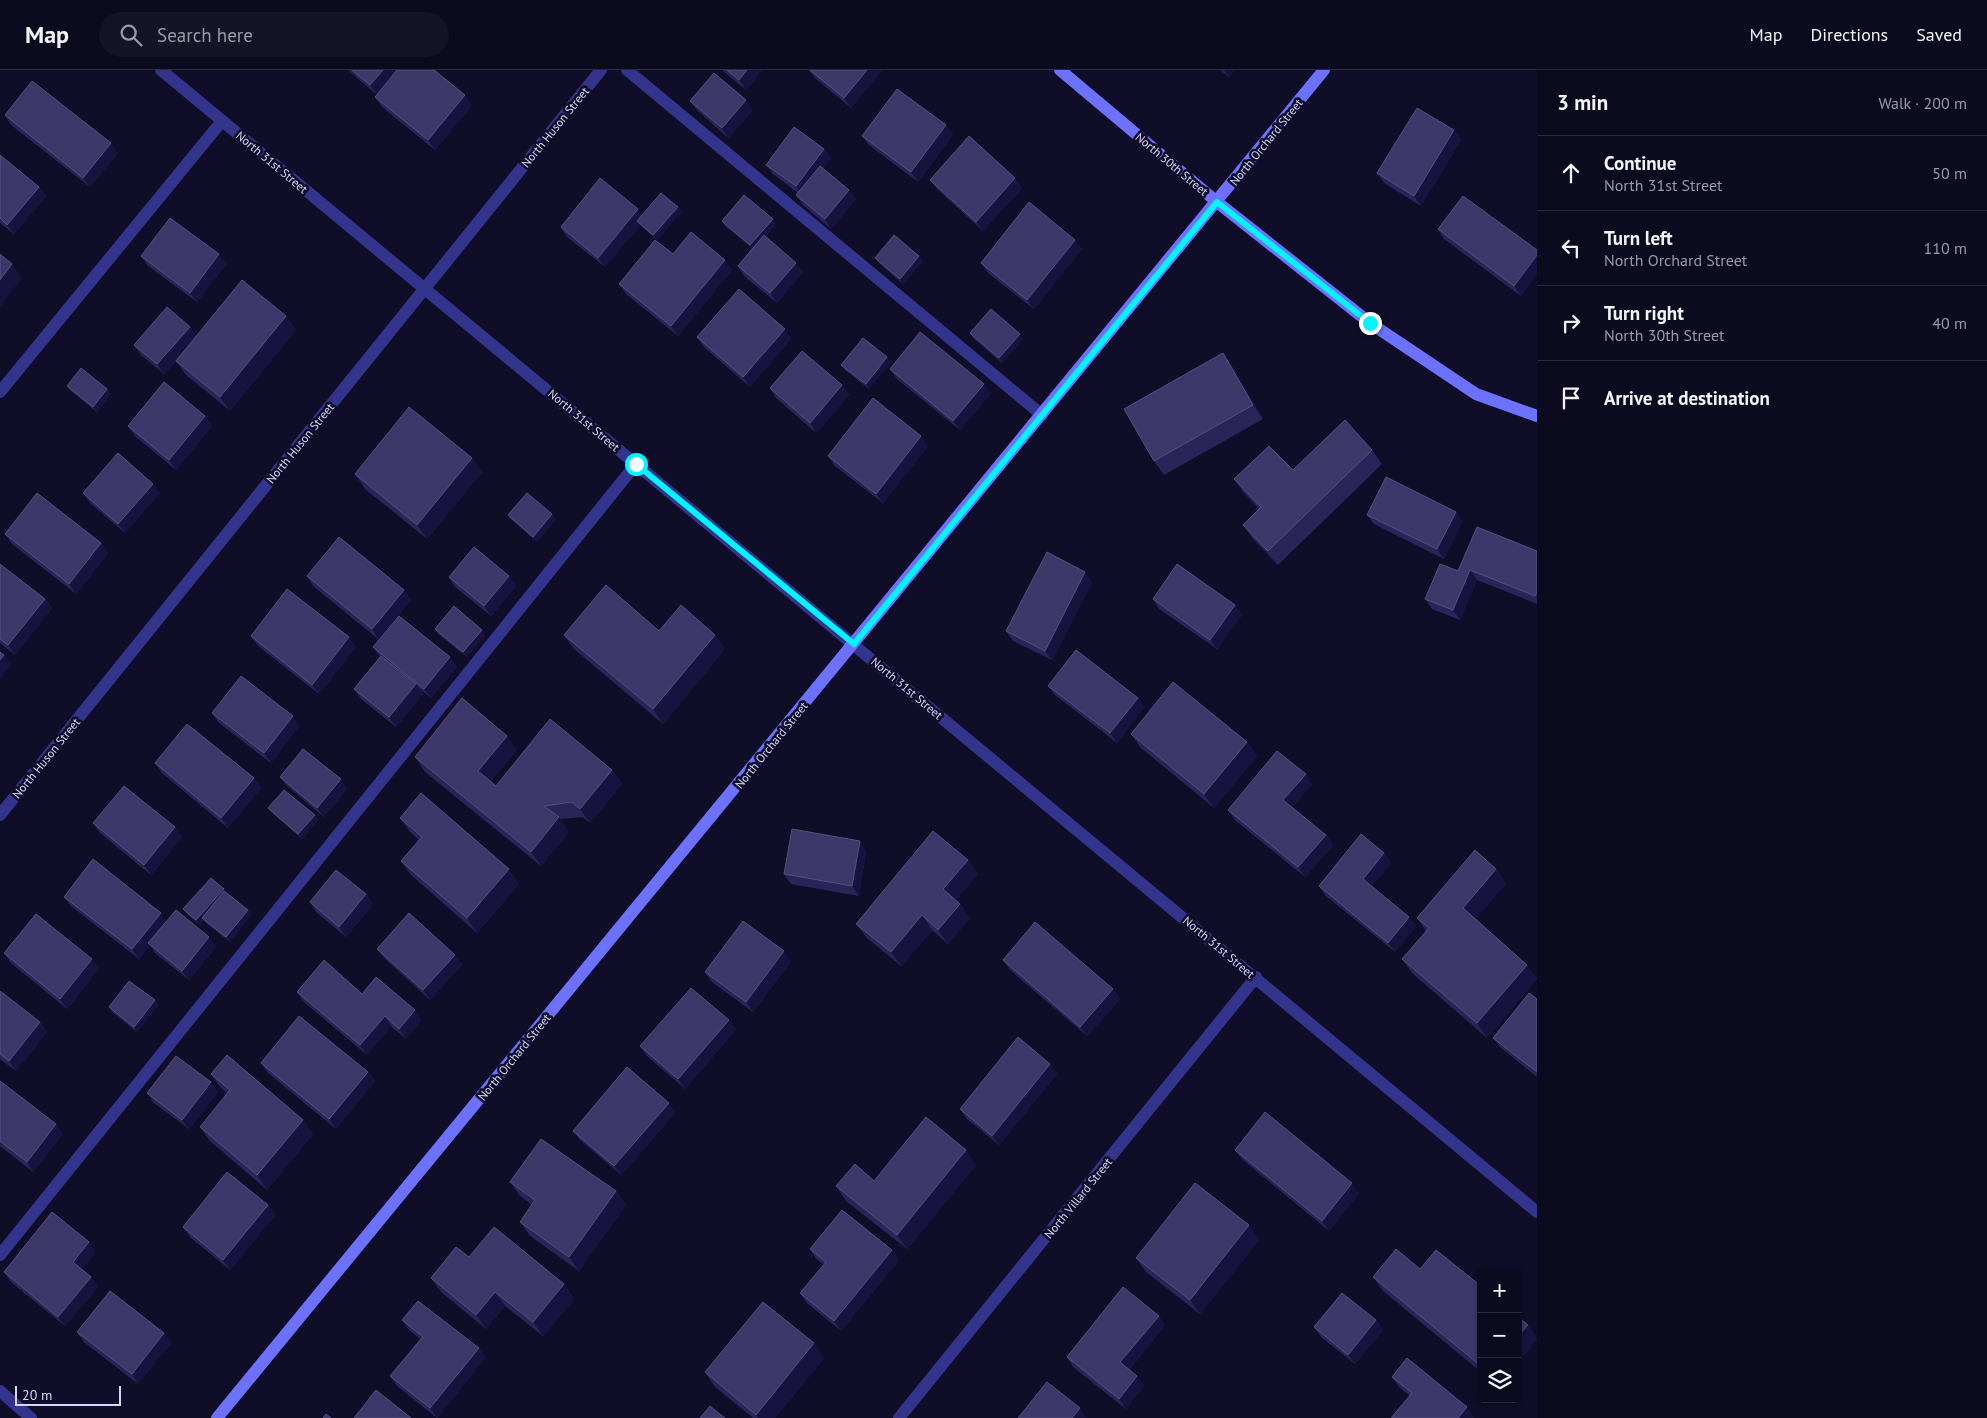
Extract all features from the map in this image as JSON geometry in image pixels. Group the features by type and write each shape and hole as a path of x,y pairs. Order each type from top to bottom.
{"street":[{"name":"North 31st Street","path":"161,70 1537,1212"},
{"name":"North Huson Street","path":"0,815 601,70"},
{"path":"627,70 1042,415"},
{"name":"North 30th Street","path":"1060,70 1217,202 1370,323 1476,394 1537,416"},
{"name":"North Orchard Street","path":"217,1418 1324,70"},
{"path":"0,392 222,121"},
{"path":"0,1255 636,464"},
{"name":"North Villard Street","path":"899,1418 1256,977"},
{"path":"0,1391 31,1418"}],"building":[{"path":"352,70 383,70 370,85"},
{"path":"397,70 434,70 465,95 428,140 375,97"},
{"path":"727,70 747,70 739,80"},
{"path":"810,70 867,70 844,98"},
{"path":"714,73 746,100 722,128 690,101"},
{"path":"32,81 111,143 83,178 5,115"},
{"path":"897,89 946,125 911,172 862,136"},
{"path":"1417,108 1454,130 1414,196 1377,173"},
{"path":"794,127 824,149 796,186 766,165"},
{"path":"969,136 1015,178 976,222 930,180"},
{"path":"0,155 39,187 7,225 0,218"},
{"path":"820,166 849,190 825,219 796,195"},
{"path":"600,178 638,209 598,258 561,227"},
{"path":"661,193 678,207 653,235 637,221"},
{"path":"744,195 773,219 750,245 722,221"},
{"path":"1463,196 1537,250 1537,255 1514,286 1438,229"},
{"path":"1029,202 1075,240 1027,300 981,263"},
{"path":"170,218 219,254 190,293 141,256"},
{"path":"691,232 725,260 671,326 619,284 655,240 673,254"},
{"path":"764,235 796,263 770,293 738,266"},
{"path":"894,235 919,256 900,279 875,258"},
{"path":"0,254 12,264 0,280"},
{"path":"242,280 286,316 220,397 176,361"},
{"path":"739,289 785,329 743,377 697,337"},
{"path":"167,307 190,327 157,364 134,345"},
{"path":"991,309 1020,334 999,358 970,333"},
{"path":"920,332 984,384 953,421 890,369"},
{"path":"863,338 887,357 866,384 841,365"},
{"path":"802,351 842,385 810,423 770,388"},
{"path":"1223,353 1253,405 1154,461 1124,409"},
{"path":"81,368 107,389 93,407 67,386"},
{"path":"164,382 205,416 169,460 128,426"},
{"path":"873,398 921,436 876,494 828,456"},
{"path":"409,407 472,458 417,525 355,474"},
{"path":"1345,420 1372,450 1268,551 1243,525 1261,507 1234,479 1269,446 1293,470"},
{"path":"118,453 153,484 118,524 83,493"},
{"path":"1386,477 1456,512 1437,549 1367,515"},
{"path":"37,493 101,543 69,584 5,534"},
{"path":"527,493 552,514 533,537 508,515"},
{"path":"1477,527 1537,551 1537,592 1535,596 1470,570 1453,610 1425,599 1440,564 1458,571"},
{"path":"339,537 404,590 372,629 307,576"},
{"path":"474,547 509,576 484,606 449,577"},
{"path":"1047,552 1085,572 1045,651 1006,631"},
{"path":"0,564 45,599 8,645 0,639"},
{"path":"1177,564 1235,605 1210,640 1153,599"},
{"path":"606,585 659,631 681,605 715,635 653,709 564,635"},
{"path":"287,589 349,637 312,685 251,636"},
{"path":"454,606 482,630 463,652 435,629"},
{"path":"399,616 450,657 424,689 373,647"},
{"path":"1076,650 1138,698 1110,733 1048,686"},
{"path":"0,652 4,655 0,660"},
{"path":"381,656 416,684 389,717 354,689"},
{"path":"241,676 293,716 264,753 212,713"},
{"path":"1173,682 1247,742 1204,794 1131,734"},
{"path":"462,698 507,736 478,771 496,786 550,719 612,770 580,809 572,802 544,806 559,817 531,852 415,757"},
{"path":"187,724 254,778 221,818 155,763"},
{"path":"303,749 341,779 317,808 280,777"},
{"path":"1277,751 1306,774 1283,800 1326,835 1298,867 1228,810"},
{"path":"124,786 175,827 144,865 93,823"},
{"path":"284,790 315,815 298,834 268,808"},
{"path":"421,793 509,869 467,918 401,861 422,837 400,818"},
{"path":"792,829 860,841 852,886 784,874"},
{"path":"933,831 968,860 943,889 960,904 938,930 922,915 891,952 856,924"},
{"path":"1361,834 1384,853 1363,879 1409,917 1388,943 1319,886"},
{"path":"1475,850 1496,869 1463,908 1527,965 1477,1023 1402,959 1429,928 1417,918"},
{"path":"93,859 161,913 132,949 64,897"},
{"path":"336,870 366,894 339,927 310,902"},
{"path":"211,878 224,889 196,920 183,909"},
{"path":"224,891 248,910 226,937 202,918"},
{"path":"176,910 209,937 182,971 148,943"},
{"path":"409,913 455,955 423,990 377,949"},
{"path":"36,914 92,959 60,999 4,953"},
{"path":"743,921 784,951 746,1002 705,972"},
{"path":"1035,922 1113,989 1080,1027 1003,960"},
{"path":"324,960 362,994 376,977 415,1010 399,1029 385,1016 360,1045 297,992"},
{"path":"129,981 155,1000 134,1027 109,1007"},
{"path":"691,988 729,1020 678,1079 640,1046"},
{"path":"0,991 40,1022 9,1061 0,1054"},
{"path":"1529,993 1537,999 1537,1072 1493,1038"},
{"path":"299,1016 368,1072 329,1119 261,1063"},
{"path":"1018,1037 1050,1064 992,1136 960,1109"},
{"path":"227,1055 303,1120 257,1175 200,1127 230,1090 211,1074"},
{"path":"176,1056 211,1082 182,1120 147,1093"},
{"path":"627,1067 669,1103 614,1166 573,1131"},
{"path":"0,1081 56,1124 27,1162 0,1141"},
{"path":"1265,1112 1352,1183 1322,1221 1235,1150"},
{"path":"926,1117 966,1150 897,1235 836,1186 855,1164 874,1181"},
{"path":"541,1139 616,1191 569,1257 520,1222 535,1200 510,1182"},
{"path":"227,1172 268,1205 223,1260 183,1227"},
{"path":"1195,1183 1249,1225 1190,1300 1136,1258"},
{"path":"842,1210 892,1250 834,1321 800,1293 826,1262 810,1249"},
{"path":"52,1212 89,1242 73,1262 91,1277 58,1317 4,1272"},
{"path":"494,1227 564,1284 533,1322 495,1292 476,1315 431,1278 456,1247 469,1257"},
{"path":"1396,1249 1420,1269 1436,1250 1477,1283 1477,1363 1373,1277"},
{"path":"1123,1287 1159,1316 1120,1362 1137,1376 1119,1399 1067,1357"},
{"path":"110,1291 164,1333 132,1374 77,1332"},
{"path":"1342,1293 1376,1320 1348,1355 1314,1327"},
{"path":"418,1301 479,1348 430,1408 390,1376 423,1337 402,1320"},
{"path":"763,1302 814,1343 756,1415 705,1372"},
{"path":"1522,1320 1528,1325 1522,1332"},
{"path":"1407,1358 1467,1407 1458,1418 1391,1418 1412,1393 1392,1377"},
{"path":"1047,1382 1080,1408 1072,1418 1018,1418"},
{"path":"376,1390 411,1418 354,1418"},
{"path":"710,1406 725,1418 700,1418"},
{"path":"326,1414 331,1418 323,1418"}],"route":[{"path":"636,464 854,644 1217,202 1370,323"}]}
